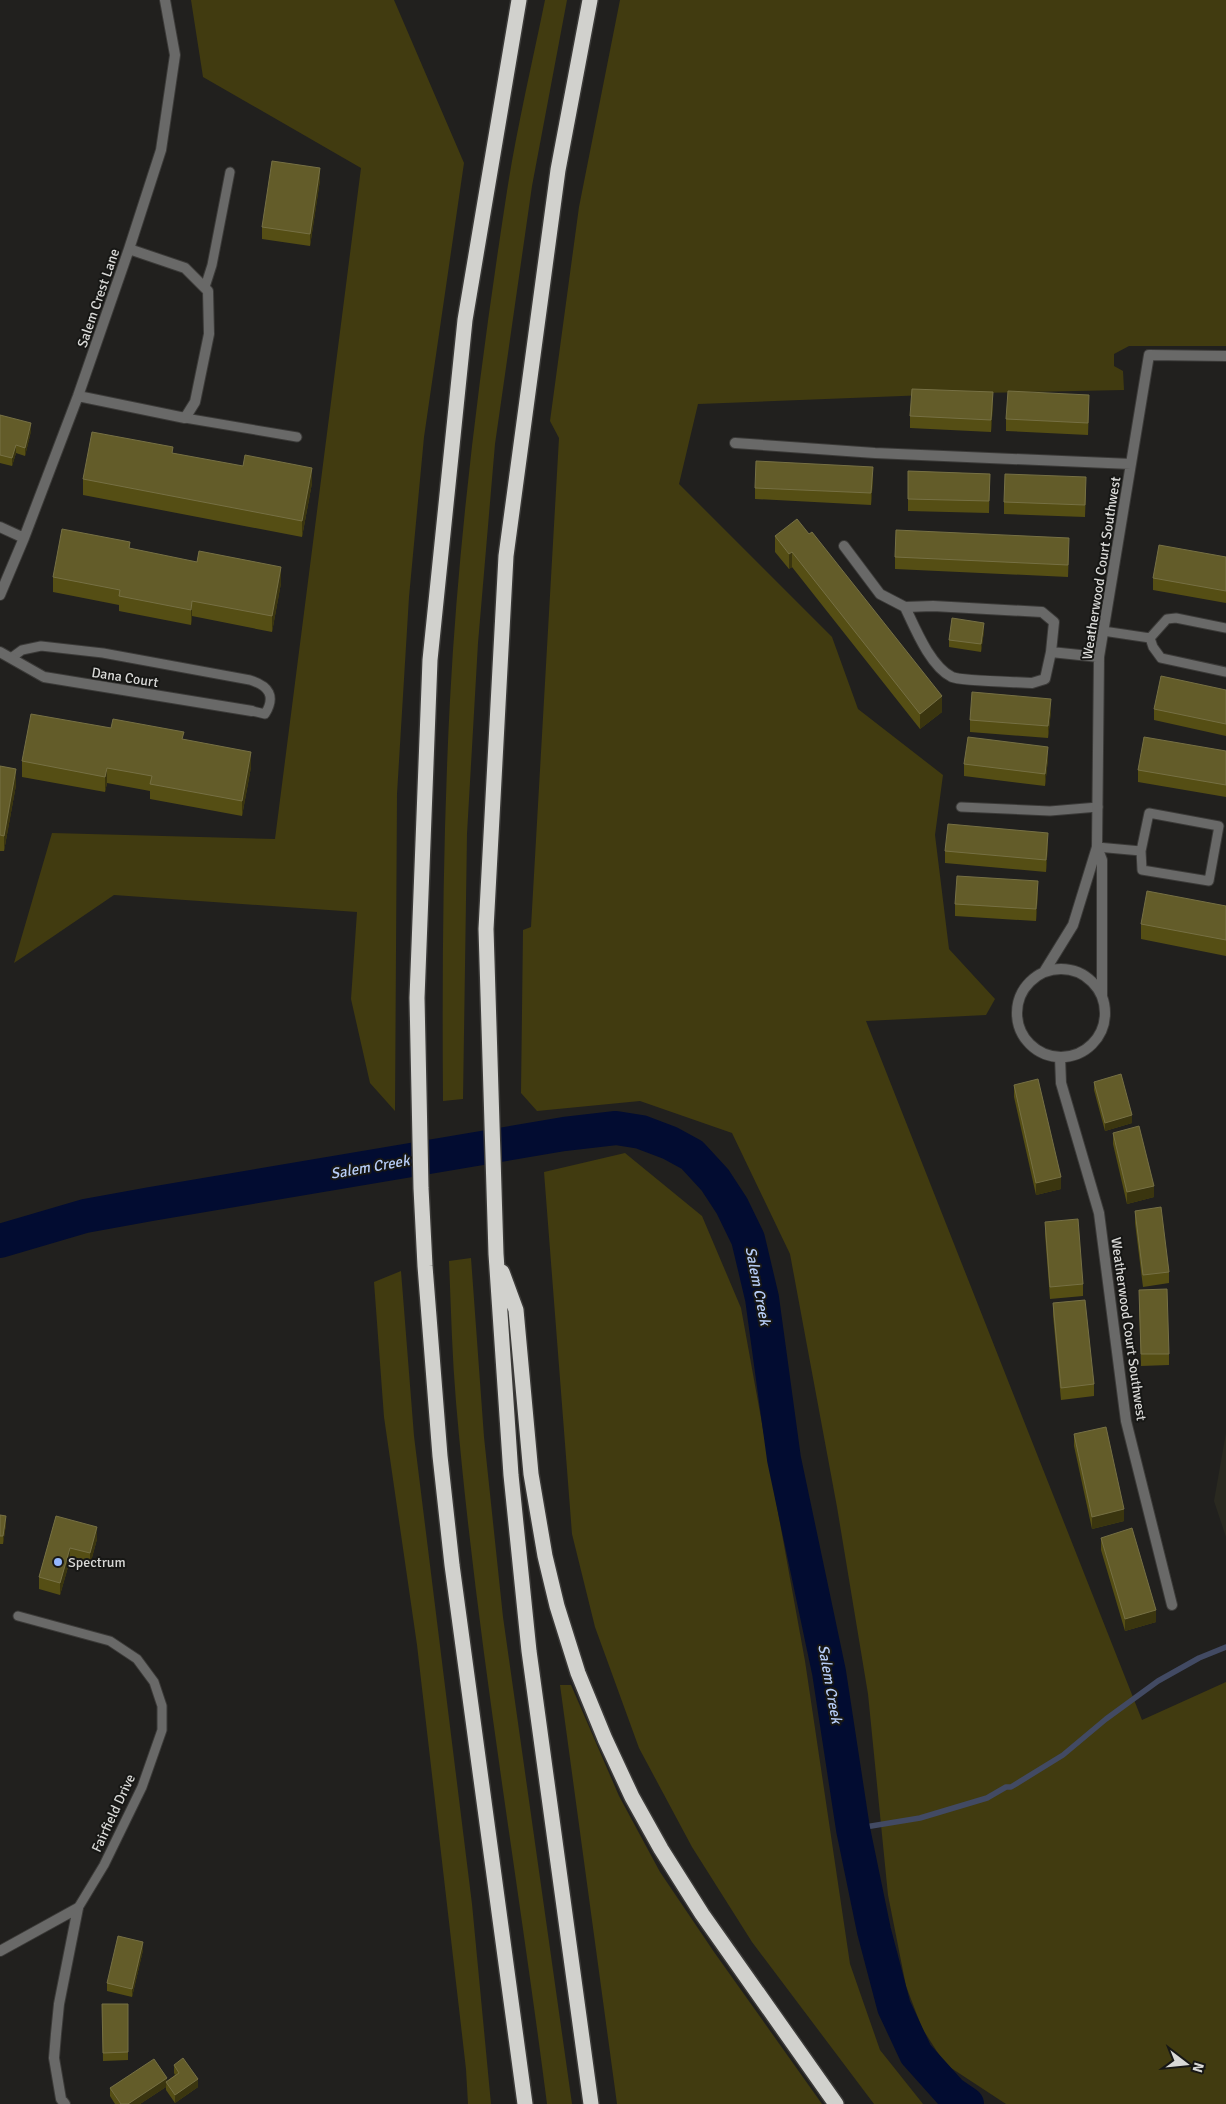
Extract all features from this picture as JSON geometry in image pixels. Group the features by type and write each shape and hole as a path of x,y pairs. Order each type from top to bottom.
{"highway":[{"path":"519,0 465,320 430,660 418,998 425,1266 440,1456 452,1566 525,2104"},
{"path":"590,0 558,170 506,556 486,929 496,1254 511,1474 528,1642 590,2104"},
{"path":"496,1254 516,1310 531,1474 545,1556 557,1606 578,1673 632,1797 661,1849 702,1914 836,2104"}],"street":[{"name":"Salem Crest Lane","path":"0,595 24,538 78,396 130,249 161,150 175,55 165,0"},
{"path":"78,396 185,418 195,402 209,334 208,290 185,268 130,249"},
{"name":"Weatherwood Court Southwest","path":"1097,847 1102,860 1102,996 1105,1010 1103,1025 1097,1038 1087,1048 1074,1055 1060,1057 1045,1054 1032,1047 1022,1035 1017,1021 1017,1006 1022,991 1031,979 1044,972 1073,925 1097,847 1099,657 1149,355 1226,356"},
{"path":"735,443 875,452 1131,464"},
{"path":"0,527 24,538"},
{"path":"844,546 880,594 905,607 933,606 1042,612 1054,622 1051,652 1045,679 1032,683 952,678 938,666 918,636 905,607"},
{"name":"Dana Court","path":"0,652 44,677 252,711"},
{"path":"1051,652 1099,657"},
{"path":"1044,972 1058,968 1072,970 1084,975 1095,984 1102,996"},
{"name":"Weatherwood Court Southwest","path":"1060,1057 1061,1083 1099,1213 1126,1421 1172,1605"},
{"path":"0,1951 78,1908"},
{"name":"Fairfield Drive","path":"65,2104 61,2098 54,2058 59,2004 78,1908"}],"lane":[{"path":"204,287 212,265 230,172"},
{"path":"185,418 297,437"},
{"path":"1150,638 1167,619 1176,618 1226,628"},
{"path":"1103,631 1150,638"},
{"path":"1150,638 1153,647 1161,658 1226,672"},
{"path":"11,658 22,650 42,646 103,653 250,680 264,684 270,693 270,706 265,714 252,711"},
{"path":"961,808 1050,811 1098,806"},
{"path":"1149,814 1219,826 1209,881 1142,870 1142,851 1149,814"},
{"path":"1097,847 1142,851"},
{"name":"Fairfield Drive","path":"18,1616 110,1641 137,1659 154,1682 162,1706 162,1730 142,1787 104,1865 78,1908"}],"shaded area":[{"path":"191,0 394,0 464,163 424,437 409,597 397,794 395,1111 370,1083 351,999 357,912 114,895 14,963 52,833 275,839 361,168 203,77"},
{"path":"545,0 567,0 532,186 495,444 478,643 467,834 463,1099 443,1101 444,850 450,700 459,573 472,445 497,254 515,143"},
{"path":"620,0 1226,0 1226,346 1129,346 1114,354 1114,366 1123,371 1124,390 978,393 698,404 679,484 832,637 858,709 943,775 935,835 949,949 995,999 986,1015 866,1021 1142,1720 1226,1682 1226,2104 1006,2104 945,2064 922,2028 906,1986 888,1895 868,1694 837,1507 790,1254 732,1133 640,1101 537,1111 521,1093 523,930 531,927 559,438 550,421 579,207"},
{"path":"625,1153 702,1216 741,1308 805,1661 850,1964 880,2050 923,2104 874,2104 752,1942 692,1847 639,1748 595,1627 572,1534 544,1172"},
{"path":"471,1258 484,1437 503,1617 572,2104 547,2104 474,1578 456,1402 449,1261"},
{"path":"401,1271 414,1436 472,1904 491,2104 468,2104 466,2069 417,1645 384,1417 374,1282"},
{"path":"1226,1433 1226,1537 1214,1501"},
{"path":"560,1685 571,1685 619,1796 660,1872 714,1952 822,2104 617,2104"}],"building":[{"path":"272,161 320,168 310,234 262,227"},
{"path":"912,389 993,392 991,420 910,416"},
{"path":"1008,391 1089,395 1088,423 1006,419"},
{"path":"0,415 31,423 25,448 16,445 12,458 0,455"},
{"path":"92,432 173,447 172,453 243,466 245,455 312,468 302,521 83,479"},
{"path":"756,461 873,467 871,493 755,488"},
{"path":"908,471 990,474 989,501 908,499"},
{"path":"1005,474 1086,477 1085,505 1004,502"},
{"path":"797,519 809,534 812,532 942,696 920,714 792,552 789,554 775,536"},
{"path":"62,529 130,542 129,548 197,562 199,551 281,567 272,616 192,601 191,610 119,596 120,590 53,577"},
{"path":"896,530 1069,538 1068,565 895,557"},
{"path":"1159,545 1226,557 1226,591 1153,578"},
{"path":"952,618 984,623 981,644 949,640"},
{"path":"1161,676 1226,690 1226,724 1154,709"},
{"path":"972,692 1051,699 1048,726 970,720"},
{"path":"31,714 111,728 113,719 184,732 182,739 251,752 242,801 150,784 152,776 107,768 105,777 22,761"},
{"path":"968,737 1048,747 1045,774 964,764"},
{"path":"1144,737 1226,751 1226,785 1138,770"},
{"path":"0,766 16,769 4,836 0,835"},
{"path":"948,824 1048,833 1046,860 945,851"},
{"path":"957,876 1038,881 1036,909 955,904"},
{"path":"1147,891 1226,906 1226,940 1141,924"},
{"path":"1121,1074 1132,1115 1105,1123 1094,1082"},
{"path":"1038,1079 1061,1177 1036,1183 1014,1085"},
{"path":"1139,1126 1154,1186 1127,1192 1113,1133"},
{"path":"1161,1207 1169,1272 1143,1275 1135,1211"},
{"path":"1078,1219 1083,1284 1050,1287 1045,1222"},
{"path":"1167,1289 1169,1354 1141,1354 1139,1290"},
{"path":"1085,1300 1094,1384 1061,1388 1053,1303"},
{"path":"1106,1427 1124,1509 1092,1517 1074,1434"},
{"path":"0,1515 6,1516 3,1536 0,1536"},
{"name":"Spectrum","path":"56,1516 97,1527 90,1553 70,1548 60,1583 39,1577"},
{"path":"1132,1528 1156,1610 1125,1619 1101,1538"},
{"path":"118,1936 143,1942 132,1989 107,1983"},
{"path":"102,2004 128,2004 128,2052 103,2053"},
{"path":"183,2058 198,2079 175,2095 166,2082 179,2073 174,2065"},
{"path":"154,2059 167,2078 128,2104 121,2104 110,2088"}],"waterway":[{"name":"Salem Creek","path":"0,1241 85,1216 564,1134 616,1128 641,1132 670,1143 692,1155 715,1180 732,1206 748,1239 762,1298 784,1459 829,1672 853,1829 874,1931 894,2007 916,2054 951,2093 967,2104"},
{"path":"853,1829 920,1818 987,1798 1006,1787 1011,1787 1063,1755 1106,1719 1158,1681 1199,1658 1226,1647"}],"place":[{"name":"Spectrum","path":"58,1562"}]}
